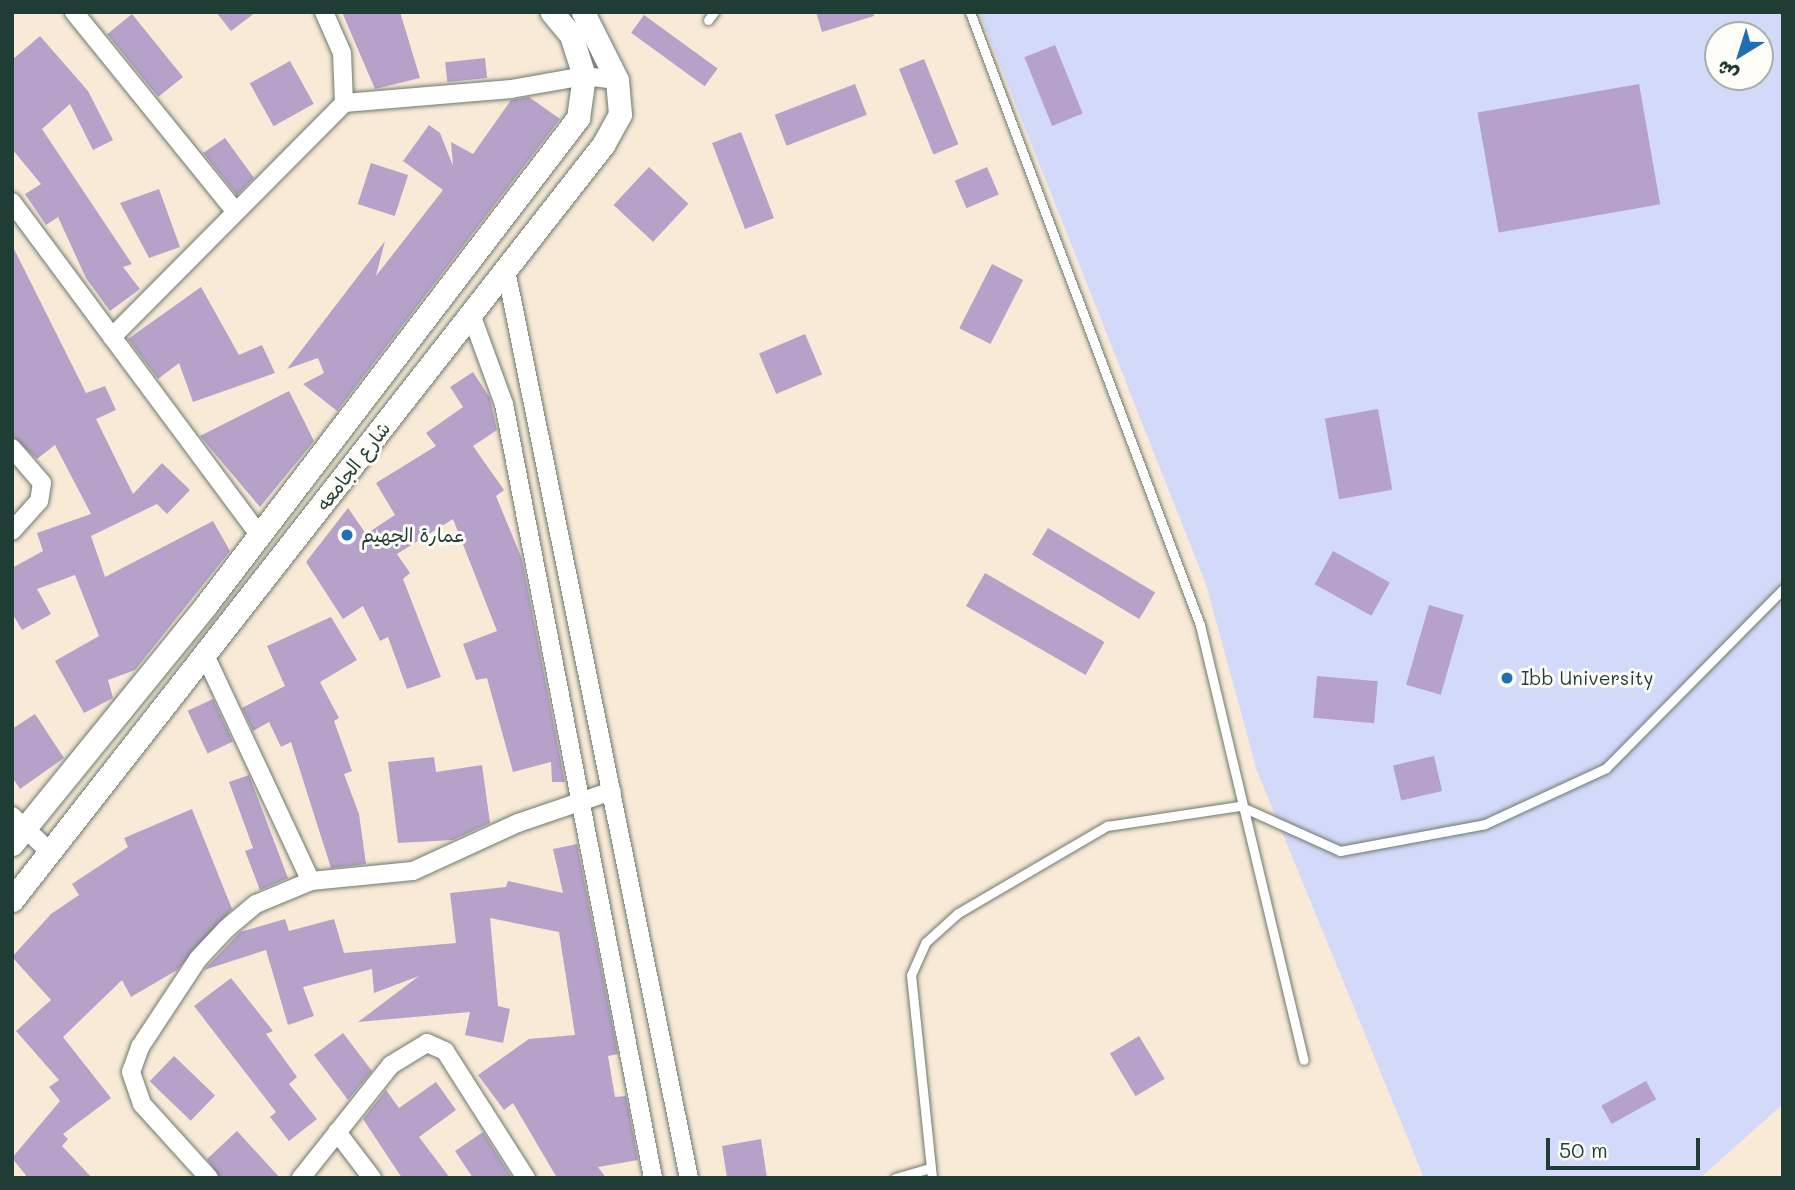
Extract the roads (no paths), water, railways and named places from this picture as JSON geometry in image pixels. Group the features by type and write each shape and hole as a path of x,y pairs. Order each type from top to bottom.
{"street":[{"path":"74,12 236,212"},
{"path":"324,12 342,52 344,103"},
{"name":"شارع الجامعه","path":"15,830 259,534 578,118 584,76 571,35 552,12"},
{"name":"شارع الجامعه","path":"12,900 48,850 603,145 620,114 617,80 583,12"},
{"path":"112,337 344,103 511,89 584,76 617,80"},
{"path":"12,202 259,534"},
{"path":"506,270 689,1178"},
{"path":"471,314 504,404 579,807 653,1178"},
{"path":"12,448 41,483 39,501 12,531"},
{"path":"204,653 311,881"},
{"path":"209,1178 142,1104 131,1072 140,1047 207,949 256,904 311,881 414,871 518,824 579,807 612,791"},
{"path":"15,830 48,850"},
{"path":"300,1178 391,1065 426,1043 445,1051 526,1178"},
{"path":"337,1132 372,1178"}],"lane":[{"path":"970,12 1200,625 1240,806 1304,1060"},
{"path":"895,1178 931,1173 911,975 926,942 958,913 1107,826 1240,806 1340,851 1485,824 1606,768 1783,589"}],"place":[{"name":"عمارة الجهيم","path":"347,535"},
{"name":"Ibb University","path":"1507,678"}]}
